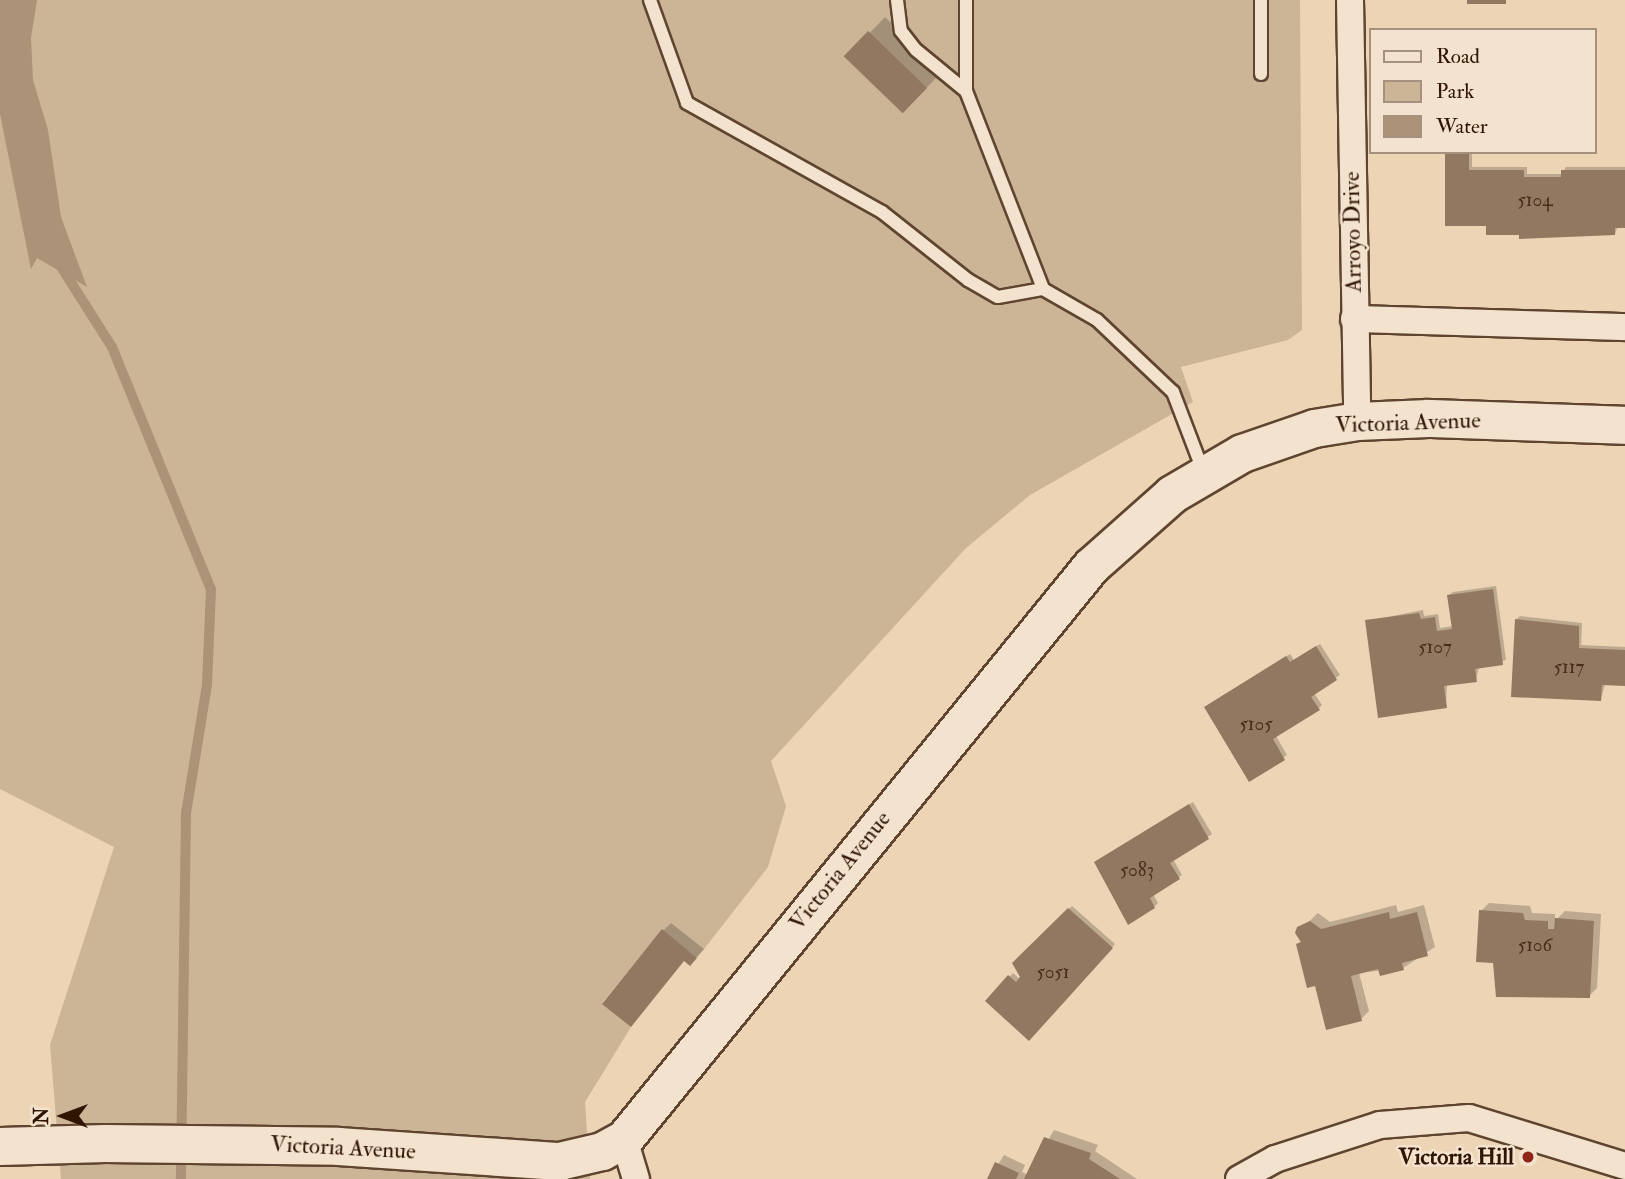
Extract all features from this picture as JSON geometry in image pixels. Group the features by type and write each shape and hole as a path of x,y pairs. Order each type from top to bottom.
{"street":[{"name":"Arroyo Drive","path":"1350,0 1357,421"},
{"path":"1354,319 1625,327"},
{"name":"Victoria Avenue","path":"0,1146 104,1143 338,1146 559,1161 592,1155 624,1139 1091,566 1156,506 1204,473 1282,438 1357,421 1429,418 1625,425"},
{"path":"1239,1179 1275,1159 1380,1125 1469,1118 1625,1166"},
{"path":"624,1139 636,1179"}],"lane":[{"path":"650,0 687,103 882,212 968,280 998,297 1043,289"},
{"path":"897,0 901,31 916,50 966,91"},
{"path":"966,0 966,91 1043,289 1097,320 1173,392 1204,473"},
{"path":"1261,0 1261,74"}],"green space":[{"path":"0,0 1300,0 1302,330 1288,340 1181,367 1193,402 1030,495 966,548 771,761 786,806 768,867 697,958 662,930 602,1003 631,1027 585,1102 590,1179 61,1179 50,1045 114,847 0,789"}],"water":[{"path":"0,0 37,0 31,38 33,80 48,130 61,217 87,287 37,258 31,269 0,114"}],"building":[{"path":"1467,0 1506,0 1506,4 1467,4"},
{"path":"868,31 927,88 903,113 844,56"},
{"path":"1445,154 1469,154 1469,170 1524,170 1524,177 1561,177 1561,170 1625,170 1625,228 1615,228 1615,235 1519,239 1519,235 1486,235 1486,226 1445,226"},
{"path":"1493,589 1503,665 1475,669 1477,682 1444,686 1447,708 1378,718 1365,620 1419,613 1421,619 1435,617 1437,631 1452,629 1447,595"},
{"path":"1515,619 1579,626 1579,648 1625,650 1625,686 1602,685 1601,701 1511,697"},
{"path":"1316,646 1337,680 1311,697 1320,710 1273,739 1285,760 1249,782 1204,707 1286,656 1290,662"},
{"path":"1189,804 1209,839 1170,863 1180,879 1150,898 1155,908 1128,925 1094,862"},
{"path":"1068,908 1113,948 1029,1041 985,1001 1008,975 1016,982 1020,977 1012,963"},
{"path":"1479,910 1523,913 1525,920 1548,921 1548,929 1554,929 1555,918 1594,921 1590,998 1496,997 1493,963 1476,962"},
{"path":"1389,912 1390,919 1417,912 1428,956 1402,963 1404,970 1380,976 1378,969 1351,976 1362,1021 1326,1030 1315,986 1307,988 1296,944 1301,942 1295,933 1297,927 1310,921 1321,929"},
{"path":"662,929 697,958 690,966 684,961 631,1027 602,1004"},
{"path":"1044,1137 1091,1153 1089,1159 1120,1179 1024,1179"},
{"path":"995,1162 1019,1173 1016,1179 987,1179"}],"waterway":[{"path":"58,262 112,347 211,589 207,685 186,813 181,1179"}],"place":[{"name":"Victoria Hill","path":"1528,1157"}]}
